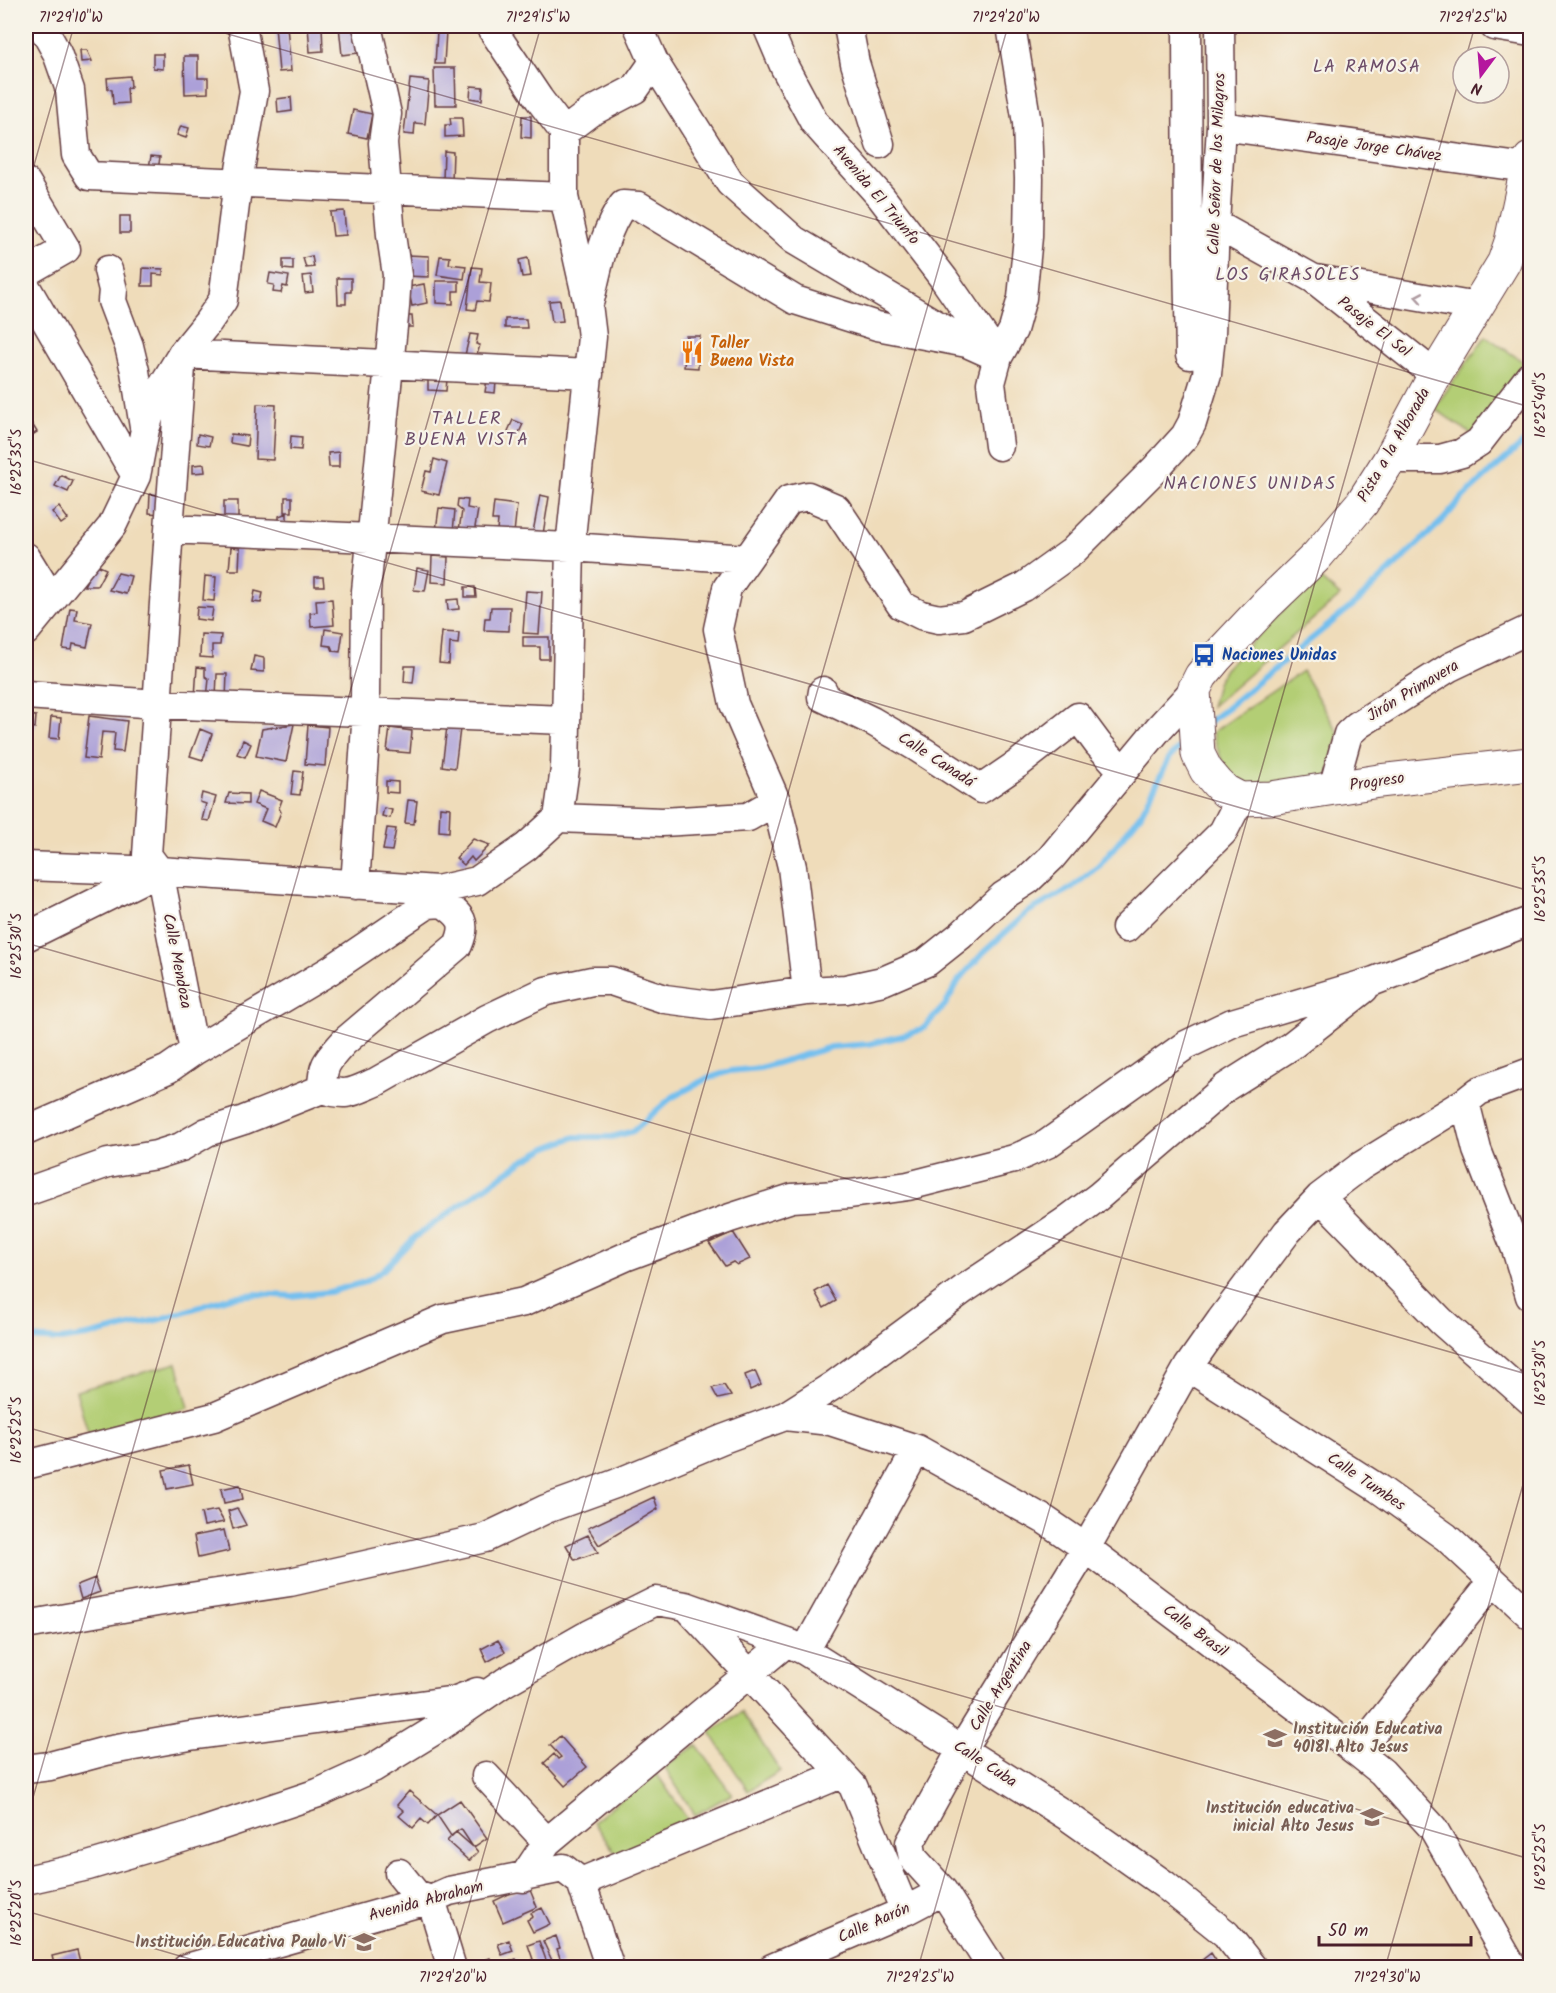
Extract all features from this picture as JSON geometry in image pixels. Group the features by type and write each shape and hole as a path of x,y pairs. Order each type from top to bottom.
{"main road":[{"name":"Pista a la Alborada","path":"1196,704 1201,676 1268,603 1332,539 1362,503 1390,459 1435,375 1504,262 1514,232 1529,164"},
{"path":"1196,704 1198,754 1206,770 1233,795"},
{"name":"Progreso","path":"1233,795 1271,798 1379,781 1530,764"}],"street":[{"path":"42,26 57,52 70,90 76,155 89,176 564,197"},
{"path":"26,632 112,526 136,476 145,429 157,395 182,354 223,300 238,181 254,91 242,26"},
{"path":"355,885 367,711 364,699 366,591 397,274 383,143 387,114 367,26"},
{"path":"26,1131 168,1069 194,1051 329,971 428,904 477,881 502,865 558,818 565,769 570,547 592,337 588,304 564,197 564,132 490,26"},
{"path":"639,26 654,62 729,183 794,240 967,342 998,357"},
{"name":"Avenida El Triunfo","path":"767,26 785,68 814,122 881,197 944,279 998,357"},
{"path":"848,26 855,63 880,144"},
{"path":"999,446 991,383 998,357 1013,330 1022,298 1028,237 1028,123 1011,26"},
{"path":"1187,26 1190,355"},
{"name":"Calle Señor de los Milagros","path":"807,991 792,867 776,801 734,704 718,628 728,588 789,500 808,496 836,508 901,605 921,615 939,619 964,616 1023,587 1072,552 1185,436 1192,423 1208,374 1221,126 1220,26"},
{"path":"1494,26 1530,32"},
{"path":"564,132 589,112 635,89 654,62"},
{"name":"Pasaje Jorge Chávez","path":"1221,126 1529,164"},
{"path":"26,182 66,249 26,272"},
{"path":"588,304 614,217 623,205 639,206 795,300 877,326 967,342"},
{"name":"Pasaje El Sol","path":"1215,224 1314,279 1435,375"},
{"path":"108,270 113,290 112,301 129,346 135,371 145,429"},
{"name":"Pasaje El Sol","path":"1314,279 1477,307"},
{"path":"26,287 136,476"},
{"path":"182,354 589,374"},
{"name":"Calle Mendoza","path":"182,354 147,855 159,871 194,1051"},
{"path":"1390,459 1440,459 1470,448 1479,442 1530,376"},
{"path":"169,529 570,547 747,559"},
{"path":"26,557 52,598"},
{"name":"Jirón Primavera","path":"1333,788 1348,734 1358,725 1450,667 1530,629"},
{"name":"Calle Canadá","path":"823,691 822,697 882,726 981,789 1078,717 1098,744 1123,771"},
{"path":"26,695 158,704 566,720"},
{"path":"26,1192 108,1163 156,1155 182,1147 207,1132 322,1089 341,1095 376,1082 487,1019 546,991 592,981 611,981 665,999 711,1005 807,991 846,989 883,981 927,962 961,935 1003,896 1028,880 1051,858 1123,771 1196,704"},
{"path":"1126,928 1223,832 1233,795"},
{"path":"558,818 662,822 748,817 776,801"},
{"path":"26,866 159,871 436,890 450,894 464,932 458,945 344,1042 328,1060 322,1072 322,1089"},
{"path":"26,937 159,871"},
{"path":"26,1465 214,1417 443,1319 524,1302 625,1257 792,1198 850,1194 908,1186 1014,1159 1047,1144 1186,1045 1232,1023 1374,981 1530,921"},
{"path":"26,1625 290,1582 484,1538 546,1509 615,1485 723,1439 785,1416 834,1385 963,1289 1063,1223 1098,1197 1226,1087 1291,1046 1374,981"},
{"name":"Calle Argentina","path":"943,1892 913,1858 910,1843 962,1749 1086,1548 1188,1367 1287,1232 1320,1197 1361,1166 1466,1102 1479,1091 1530,1072"},
{"path":"1466,1102 1478,1150 1517,1252 1530,1296"},
{"path":"1320,1197 1441,1321 1530,1400"},
{"name":"Calle Tumbes","path":"1188,1367 1379,1490 1446,1537 1530,1615"},
{"name":"Calle Brasil","path":"785,1416 830,1421 917,1449 1045,1521 1086,1548 1357,1752 1382,1772 1433,1827 1513,1968"},
{"path":"523,1878 547,1842 750,1673 796,1647 917,1449"},
{"path":"1357,1752 1493,1581"},
{"name":"Calle Cuba","path":"505,1682 586,1636 657,1601 686,1606 796,1647 1070,1818 1165,1885 1226,1934 1253,1968"},
{"path":"686,1606 853,1786 905,1911"},
{"path":"26,1769 50,1766 106,1751 190,1736 456,1700 505,1682"},
{"path":"26,1880 88,1866 202,1833 318,1793 374,1768 505,1682"},
{"name":"Avenida Abraham","path":"187,1968 431,1899 449,1891 523,1878 572,1875 841,1774"},
{"path":"486,1776 547,1842"},
{"path":"399,1873 416,1894 431,1899 452,1968"},
{"path":"572,1875 610,1968"},
{"path":"943,1892 992,1968"},
{"name":"Calle Aarón","path":"771,1968 905,1911 943,1892"},
{"path":"978,1924 1009,1968"}],"green space":[{"path":"1486,336 1529,366 1477,438 1434,408"},
{"path":"1317,576 1340,596 1211,707 1217,683 1225,669"},
{"path":"1302,671 1339,734 1328,778 1252,791 1225,766 1213,732"},
{"path":"177,1363 189,1408 89,1436 76,1391"},
{"path":"742,1712 780,1771 748,1791 710,1732"},
{"path":"697,1745 732,1794 695,1815 664,1767"},
{"path":"655,1771 690,1823 617,1855 593,1822"}],"building":[{"path":"275,26 287,26 291,71 279,72"},
{"path":"308,26 322,26 323,51 310,52"},
{"path":"339,26 355,26 358,53 342,55"},
{"path":"437,31 446,31 444,64 435,64"},
{"path":"80,50 87,50 92,61 81,62"},
{"path":"153,54 163,54 163,69 153,68"},
{"path":"184,56 198,56 198,78 208,78 208,93 185,94"},
{"path":"434,68 455,68 456,105 435,105"},
{"path":"130,76 131,87 127,88 128,103 113,104 112,90 108,89 107,78"},
{"path":"410,79 429,81 425,124 415,123 414,135 404,134"},
{"path":"471,86 483,87 482,100 470,98"},
{"path":"291,97 292,111 278,113 277,99"},
{"path":"353,110 372,114 367,138 348,134"},
{"path":"522,116 531,116 531,138 521,137"},
{"path":"450,118 462,118 463,136 445,137 445,125 451,125"},
{"path":"181,126 189,128 186,138 177,135"},
{"path":"444,151 453,152 452,181 443,180"},
{"path":"151,156 160,157 158,170 149,168"},
{"path":"344,211 346,235 333,236 330,212"},
{"path":"120,216 130,216 130,233 120,233"},
{"path":"407,255 429,256 429,277 406,276"},
{"path":"312,256 314,267 306,268 303,258"},
{"path":"440,256 450,257 449,264 466,266 464,279 437,275"},
{"path":"528,258 531,276 522,277 519,260"},
{"path":"283,260 293,260 293,270 283,269"},
{"path":"472,267 482,268 480,282 491,283 489,302 477,301 475,310 467,309"},
{"path":"143,268 163,269 163,275 153,274 153,286 142,286"},
{"path":"270,273 289,276 287,287 283,286 281,293 273,292 274,285 268,284"},
{"path":"311,275 313,292 305,293 303,276"},
{"path":"337,278 351,278 351,292 346,292 346,304 338,304"},
{"path":"436,281 459,281 459,291 453,291 453,304 436,303"},
{"path":"424,284 427,303 412,306 408,287"},
{"path":"560,300 563,321 552,322 549,301"},
{"path":"404,316 412,316 413,327 405,327"},
{"path":"505,319 526,319 527,328 505,328"},
{"path":"470,334 478,335 476,344 480,345 476,358 465,355"},
{"name":"Taller Buena Vista","path":"686,336 700,336 698,368 684,367"},
{"path":"26,362 32,372 26,376"},
{"path":"428,378 447,379 446,391 428,390"},
{"path":"487,380 496,382 495,393 485,392"},
{"path":"257,404 276,405 273,460 255,459"},
{"path":"513,420 523,424 518,435 508,431"},
{"path":"32,424 37,432 26,439 26,428"},
{"path":"198,434 211,437 209,446 197,444"},
{"path":"231,434 248,436 247,446 230,443"},
{"path":"291,436 302,437 301,450 290,449"},
{"path":"339,452 339,467 329,467 328,453"},
{"path":"434,459 447,463 439,495 421,491 426,471 431,472"},
{"path":"204,464 205,472 193,473 193,465"},
{"path":"61,475 73,481 68,492 55,486"},
{"path":"150,494 160,495 160,514 149,513"},
{"path":"540,495 549,497 543,534 533,532"},
{"path":"285,497 292,497 292,512 285,512"},
{"path":"458,499 468,500 467,508 478,510 474,533 459,530 462,511 457,507"},
{"path":"224,501 238,501 238,519 224,520"},
{"path":"494,502 517,505 514,533 497,531 498,520 492,520"},
{"path":"59,507 68,519 61,524 52,512"},
{"path":"439,508 455,510 453,532 436,530"},
{"path":"287,513 287,523 279,523 279,516"},
{"path":"231,547 240,548 239,570 229,570"},
{"path":"432,556 448,557 447,583 431,582"},
{"path":"95,564 106,569 97,586 84,586"},
{"path":"417,568 429,570 425,591 414,590"},
{"path":"118,573 131,576 126,594 109,590"},
{"path":"205,576 216,577 214,601 203,600"},
{"path":"315,577 323,577 324,586 315,586"},
{"path":"465,587 475,587 476,597 465,597"},
{"path":"255,591 263,593 261,603 253,602"},
{"path":"526,591 542,592 539,634 523,633"},
{"path":"332,599 334,625 311,627 310,613 317,612 316,600"},
{"path":"458,599 459,609 448,610 447,600"},
{"path":"197,607 213,608 211,621 196,619"},
{"path":"491,607 510,607 509,631 484,630 485,618 490,618"},
{"path":"70,608 77,609 75,620 92,623 87,647 73,644 72,650 63,649"},
{"path":"325,629 343,632 340,652 333,651 331,646 323,645"},
{"path":"442,632 459,633 458,644 450,643 449,664 439,663"},
{"path":"201,634 221,635 220,645 212,645 212,658 200,657"},
{"path":"523,637 549,637 549,659 540,659 540,647 523,647"},
{"path":"254,656 264,658 264,672 251,671"},
{"path":"405,666 415,666 413,683 404,682"},
{"path":"197,667 205,668 205,676 209,679 207,698 195,697"},
{"path":"217,674 227,674 226,699 216,698"},
{"path":"26,715 36,716 35,728 26,727"},
{"path":"89,716 127,721 123,752 113,751 115,733 102,732 99,760 84,758"},
{"path":"51,717 61,718 59,739 49,738"},
{"path":"294,724 286,762 256,756 262,729"},
{"path":"308,725 328,727 325,766 305,764"},
{"path":"447,727 460,729 455,768 442,766"},
{"path":"390,728 412,731 410,753 387,751"},
{"path":"200,729 212,734 203,760 190,756"},
{"path":"243,740 251,744 245,757 237,754"},
{"path":"294,771 303,772 300,795 291,794"},
{"path":"386,781 398,782 398,793 386,792"},
{"path":"259,791 282,800 279,808 281,812 275,827 261,821 266,809 254,804"},
{"path":"202,793 216,797 209,821 202,820 206,804 200,802"},
{"path":"229,793 248,794 248,804 226,803"},
{"path":"408,800 417,801 414,824 405,823"},
{"path":"440,807 450,808 449,832 439,831"},
{"path":"384,808 392,810 390,818 382,816"},
{"path":"387,828 396,829 392,851 383,850"},
{"path":"473,839 490,845 474,861 471,857 464,865 456,858"},
{"path":"733,1232 750,1259 737,1265 733,1262 725,1266 709,1243"},
{"path":"827,1285 836,1301 824,1308 815,1292"},
{"path":"755,1371 761,1385 750,1390 745,1375"},
{"path":"724,1385 731,1396 718,1399 712,1388"},
{"path":"189,1465 193,1484 167,1489 163,1470"},
{"path":"240,1485 243,1499 224,1503 221,1489"},
{"path":"654,1497 658,1509 599,1545 588,1528"},
{"path":"237,1508 246,1525 233,1529 228,1511"},
{"path":"217,1510 224,1522 204,1526 201,1513"},
{"path":"224,1530 229,1551 198,1558 194,1536"},
{"path":"588,1535 598,1552 575,1560 566,1545"},
{"path":"95,1578 100,1592 81,1599 77,1585"},
{"path":"498,1640 505,1652 487,1662 481,1649"},
{"path":"560,1736 587,1767 565,1786 544,1763 554,1754 558,1759 561,1757 550,1745"},
{"path":"409,1791 437,1815 428,1825 421,1819 413,1828 399,1816 404,1811 397,1805"},
{"path":"460,1800 487,1838 474,1847 478,1852 469,1861 447,1841 456,1832 451,1836 437,1815","holes":["461,1829 473,1847 456,1832"]},
{"path":"528,1885 537,1907 503,1922 494,1901"},
{"path":"542,1908 550,1924 533,1932 527,1920 533,1917 531,1913"},
{"path":"556,1936 562,1964 555,1967 543,1941"},
{"path":"509,1940 513,1951 502,1955 498,1944"},
{"path":"539,1941 549,1968 536,1968 528,1945"},
{"path":"77,1950 81,1966 55,1968 52,1956"},
{"path":"1211,1953 1221,1968 1182,1968 1186,1962 1193,1967"},
{"path":"490,1958 494,1968 481,1968 479,1962"},
{"path":"516,1959 520,1968 495,1968 495,1967"}],"waterway":[{"path":"1208,723 1357,602 1443,520 1464,496 1530,437"},
{"path":"26,1338 61,1340 87,1336 161,1319 231,1297 257,1294 292,1296 329,1292 365,1282 383,1270 415,1237 521,1162 546,1148 575,1137 612,1137 633,1131 671,1098 706,1079 730,1071 760,1068 831,1047 869,1044 923,1029 945,1005 959,980 984,952 1028,912 1071,888 1099,866 1141,814 1170,757 1186,741"}],"place":[{"name":"Taller Buena Vista","path":"692,352"},
{"name":"Naciones Unidas","path":"1204,655"},
{"name":"Institución Educativa 40181 Alto Jesus","path":"1275,1738"},
{"name":"Institución educativa inicial Alto Jesus","path":"1372,1817"},
{"name":"Institución Educativa Paulo Vi","path":"364,1942"}],"district":[{"name":"LA RAMOSA","path":"1367,67"},
{"name":"LOS GIRASOLES","path":"1288,275"},
{"name":"TALLER BUENA VISTA","path":"467,429"},
{"name":"NACIONES UNIDAS","path":"1250,484"}]}
